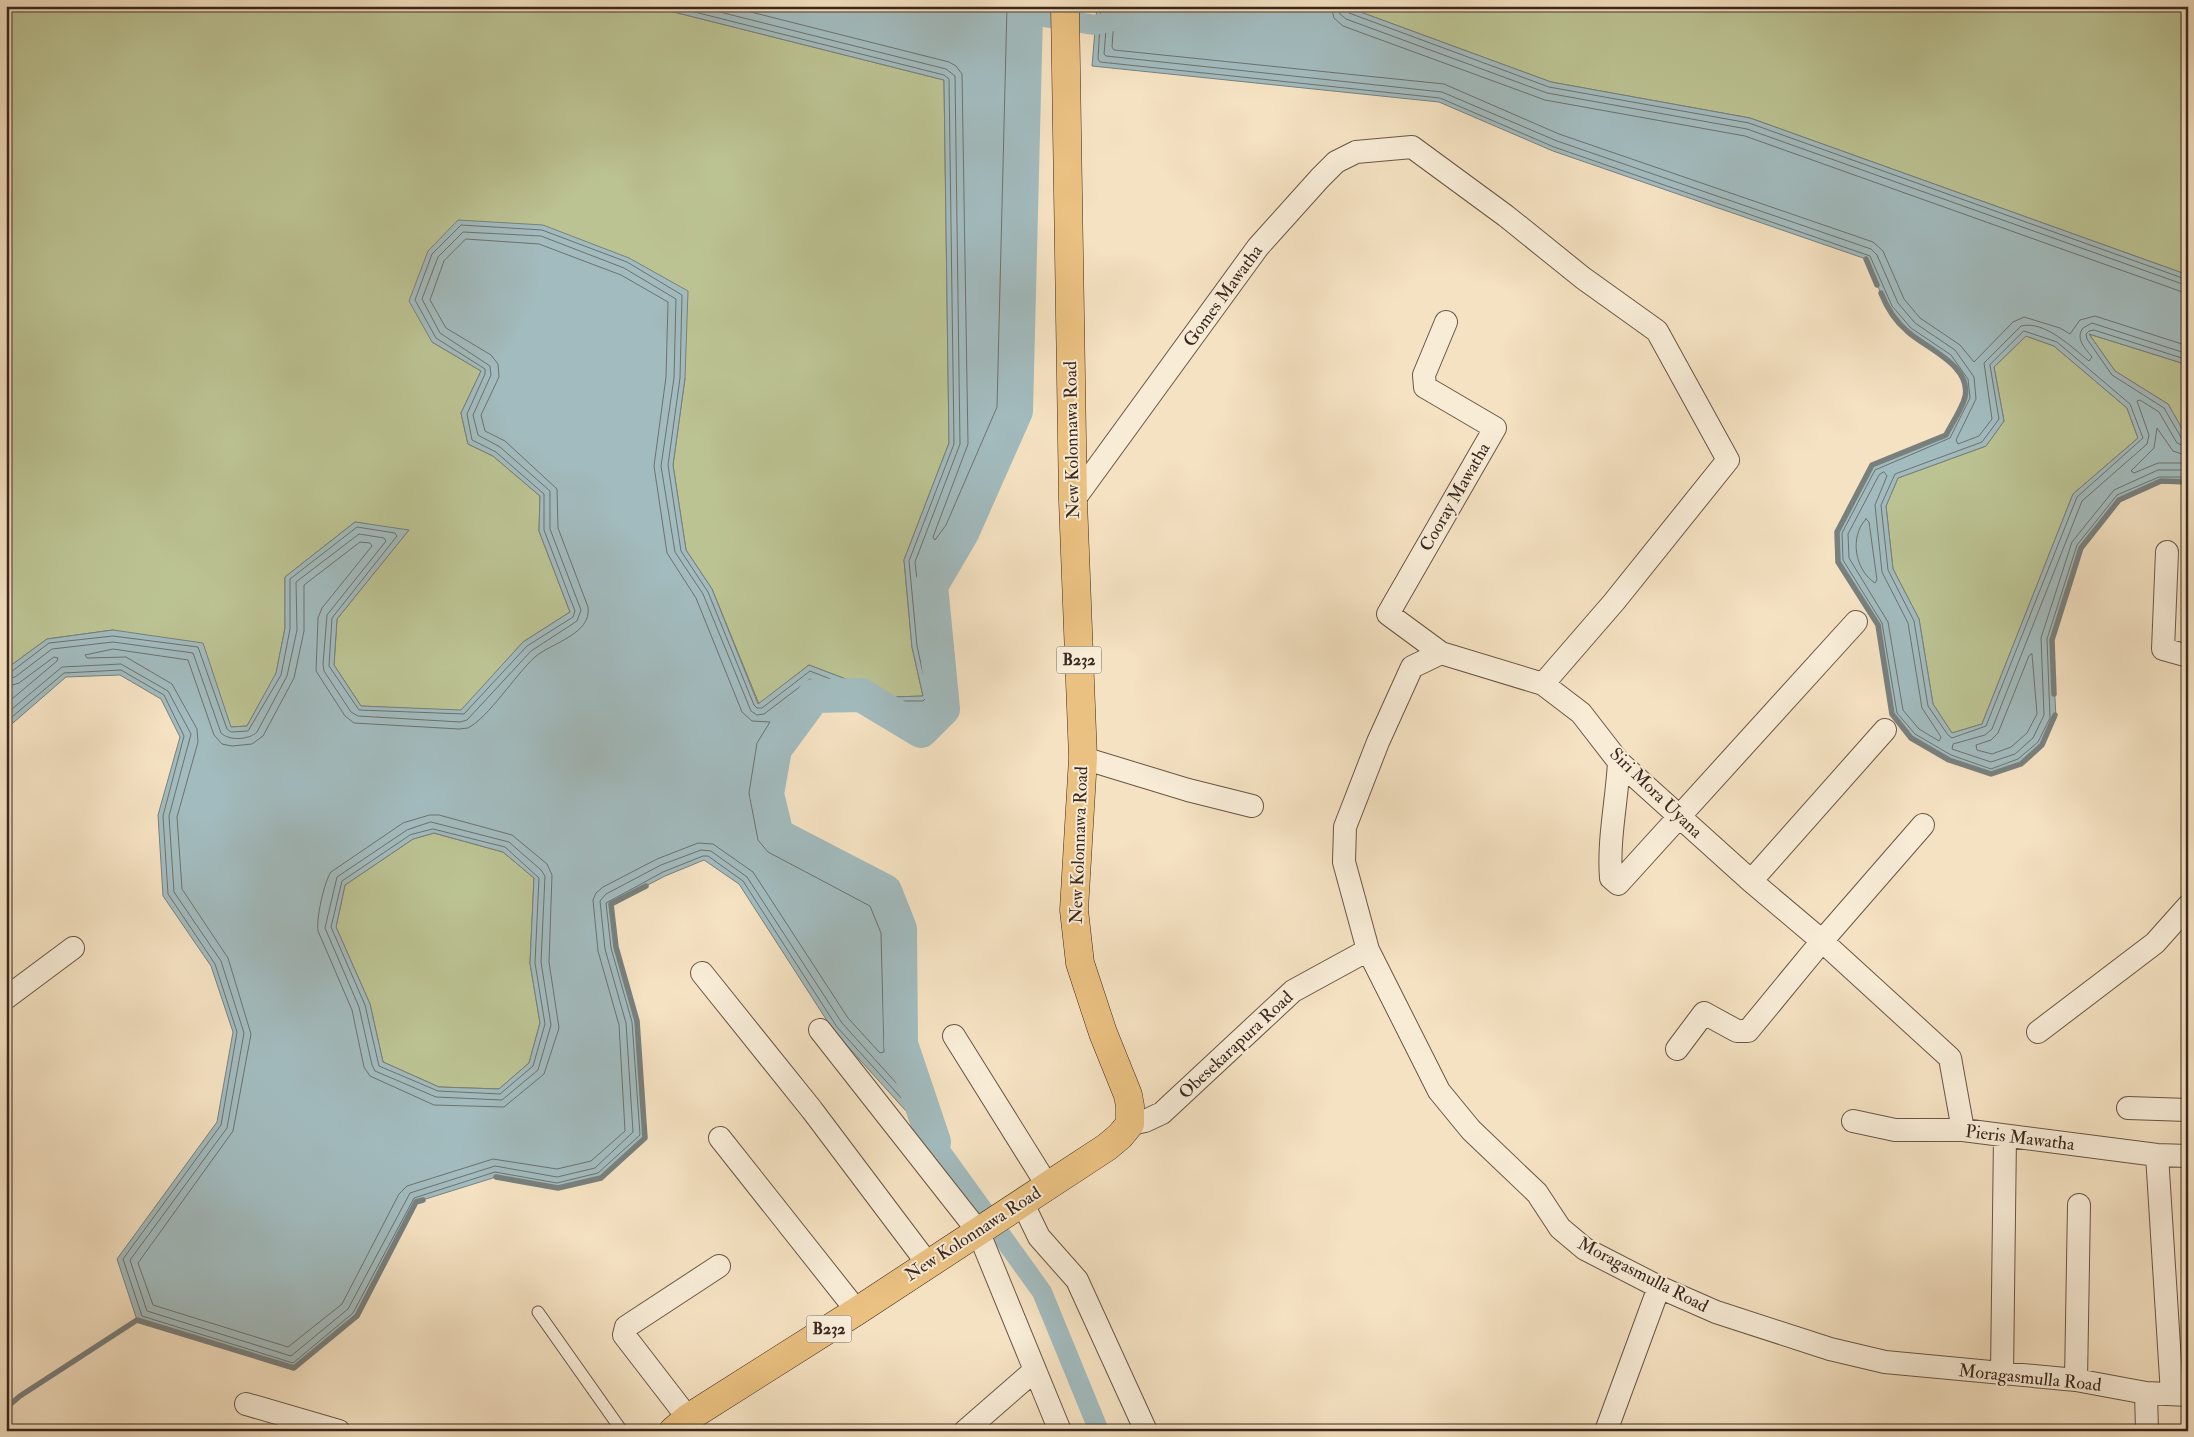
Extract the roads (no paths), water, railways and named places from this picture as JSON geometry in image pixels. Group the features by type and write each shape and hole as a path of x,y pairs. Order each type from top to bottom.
{"main road":[{"name":"New Kolonnawa Road","path":"681,1424 1107,1147 1130,1124 1128,1096 1103,1033 1080,963 1074,910 1083,758 1073,501 1064,6"}],"street":[{"name":"Gomes Mawatha","path":"1073,501 1258,247 1320,178 1336,162 1356,152 1412,147 1506,216 1583,278 1657,331 1728,460 1614,602 1543,684"},
{"name":"Cooray Mawatha","path":"1441,653 1388,614 1495,428 1425,387 1424,375 1446,322"},
{"path":"2167,552 2164,649 2188,656"},
{"path":"1619,762 1609,850 1612,878 1618,884 1856,622"},
{"name":"Siri Mora Uyana","path":"1441,653 1543,684 1581,713 1619,762 1751,882 1822,940 1950,1058 1963,1130"},
{"name":"Moragasmulla Road","path":"1441,653 1412,667 1378,742 1345,827 1344,862 1368,950 1439,1091 1471,1130 1537,1193 1560,1228 1585,1248 1659,1287 1716,1312 1830,1349 1885,1362 2076,1380 2146,1393 2180,1394"},
{"path":"1751,882 1885,730"},
{"path":"1083,758 1188,790 1252,806"},
{"path":"1677,1049 1704,1013 1737,1031 1748,1031 1822,940 1923,825"},
{"path":"2038,1032 2155,943 2188,906"},
{"path":"6,998 73,948"},
{"name":"Obesekarapura Road","path":"1130,1124 1145,1121 1162,1113 1292,991 1368,950"},
{"path":"702,973 812,1110 928,1264"},
{"path":"820,1030 981,1229 1060,1431"},
{"path":"954,1036 1047,1185"},
{"path":"2128,1108 2188,1110"},
{"name":"Pieris Mawatha","path":"1853,1121 1895,1130 1963,1130 2157,1155 2188,1156"},
{"path":"2002,1374 2005,1136"},
{"path":"720,1138 857,1311"},
{"path":"2157,1155 2180,1394"},
{"path":"1019,1204 1039,1237 1077,1280 1146,1431"},
{"path":"2076,1380 2079,1205"},
{"path":"681,1424 624,1335 626,1327 719,1266"},
{"path":"1606,1431 1659,1287"},
{"path":"965,1431 1035,1370"},
{"path":"2146,1393 2147,1431"},
{"path":"246,1404 338,1431"}],"lane":[{"path":"538,1312 622,1431"}],"water":[{"path":"650,6 1026,6 1016,411 962,533 931,586 943,709 921,731 861,695 814,696 775,749 767,793 777,835 885,891 900,929 901,1044 934,1142 833,1030 739,884 704,860 665,876 611,904 616,947 637,1021 645,1138 601,1178 558,1188 496,1177 416,1202 357,1316 294,1368 137,1320 117,1259 217,1122 233,1032 211,966 163,896 158,815 180,737 161,699 120,675 66,677 6,729 6,669 47,639 113,630 203,643 231,727 247,726 276,673 285,628 285,577 355,522 409,530 337,619 334,665 361,706 461,710 523,642 570,612 539,531 540,496 493,456 468,444 461,413 481,371 432,342 409,301 428,251 458,220 543,225 629,258 688,291 685,378 673,465 686,550 712,589 758,704 809,665 893,697 923,696 912,647 904,560 949,443 944,80","holes":["434,833 503,852 534,878 530,963 540,1023 529,1063 499,1089 439,1087 383,1062 370,1004 336,927 345,885 413,839"]},
{"path":"1097,6 1344,6 1551,82 1750,118 2188,275 2188,365 2089,334 2115,371 2168,404 2188,439 2188,482 2161,481 2119,500 2081,548 2052,640 2056,718 2042,745 2021,764 1991,774 1949,760 1911,738 1892,714 1878,625 1838,562 1837,532 1872,465 1946,435 1965,397 1965,386 1961,376 1954,367 1945,358 1907,332 1893,316 1866,259 1553,151 1439,102 1092,66","holes":["2026,336 2054,346 2127,408 2138,438 2073,494 1982,724 1952,733 1933,704 1919,619 1893,569 1886,506 1898,478 1986,446 2004,421 1994,367"]}],"waterway":[{"path":"1026,6 1026,14 1095,25 1122,19"},
{"path":"934,1142 901,1044 900,929 885,891 777,835 767,794 775,749 814,696 861,695 921,731 943,709 931,586 962,533 1016,411 1026,14"},
{"path":"1866,259 1877,285"},
{"path":"1881,293 1895,319 1907,331 1945,358 1961,376 1965,386 1964,402 1946,435 1872,465 1837,532 1838,562 1878,625 1892,714 1911,738 1949,760 1991,774 2021,764 2042,745 2055,715"},
{"path":"2054,694 2052,640 2081,548 2119,500 2161,481 2188,482"},
{"path":"496,1177 558,1188 601,1178 645,1138 637,1021 616,947 611,904 646,886"},
{"path":"934,1142 1042,1292 1099,1431"},
{"path":"6,1408 20,1396 137,1320 294,1368 357,1316 416,1202 423,1200"}]}
